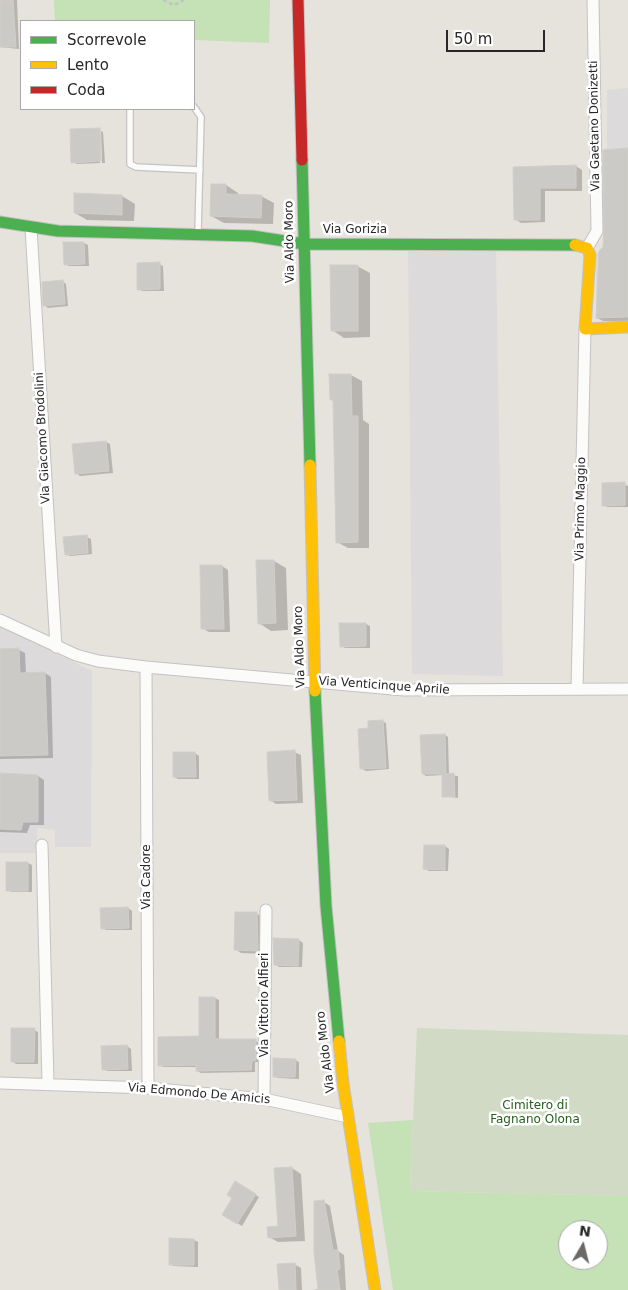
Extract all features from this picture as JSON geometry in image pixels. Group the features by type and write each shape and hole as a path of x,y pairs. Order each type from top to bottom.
{"main road":[{"name":"Via Aldo Moro","path":"298,0 315,682 330,952 348,1117 375,1290"},
{"name":"Via Gorizia","path":"0,222 31,228 252,236 304,244 579,245 587,248"},
{"path":"587,248 590,255 586,329 628,327"}],"street":[{"name":"Via Gaetano Donizetti","path":"587,248 597,231 593,0"},
{"name":"Via Giacomo Brodolini","path":"31,228 56,647"},
{"name":"Via Primo Maggio","path":"577,689 586,329"},
{"name":"Via Venticinque Aprile","path":"0,620 56,647 98,661 146,667 440,691 628,689"},
{"name":"Via Cadore","path":"146,667 148,1088"},
{"path":"42,845 48,1083"},
{"name":"Via Vittorio Alfieri","path":"264,1099 266,910"},
{"name":"Via Edmondo De Amicis","path":"0,1083 48,1083 148,1088 264,1099 348,1117"}],"lane":[{"path":"195,108 201,117 198,234"},
{"path":"130,110 130,164 136,167 200,170"}],"path":[{"path":"163,0 174,5 184,0"}],"shaded area":[{"path":"628,88 628,318 596,319 596,255 603,247 601,150 607,148 607,90"},
{"path":"408,251 496,251 503,676 412,674"},
{"path":"0,625 92,671 91,847 55,847 55,830 37,828 37,853 0,853"}],"green space":[{"path":"54,0 270,0 269,43 195,40 195,20 55,20"},
{"name":"Cimitero di Fagnano Olona","path":"417,1028 628,1035 628,1196 410,1191"},
{"path":"413,1120 410,1191 628,1196 628,1290 393,1290 368,1123"}],"building":[{"path":"0,0 13,0 16,47 0,47"},
{"path":"100,128 101,161 71,163 70,129"},
{"path":"628,148 628,317 596,318 599,251 603,247 604,231 603,150"},
{"path":"576,165 576,188 540,188 540,220 514,220 513,167"},
{"path":"211,184 226,184 226,194 262,195 261,218 210,216"},
{"path":"74,193 122,195 122,215 74,213"},
{"path":"63,242 84,242 85,264 64,265"},
{"path":"160,262 160,289 137,290 137,263"},
{"path":"330,265 358,265 358,331 331,331"},
{"path":"63,280 65,304 43,306 42,282"},
{"path":"329,374 351,374 352,416 358,416 358,542 336,543 333,400 330,400"},
{"path":"106,441 109,471 75,474 72,444"},
{"path":"625,482 625,505 602,506 602,483"},
{"path":"87,535 88,553 65,555 63,537"},
{"path":"256,560 274,560 276,623 258,624"},
{"path":"200,565 222,565 224,629 201,629"},
{"path":"339,623 366,623 366,646 340,647"},
{"path":"19,648 20,673 45,672 48,755 0,756 0,649"},
{"path":"383,720 386,768 360,769 358,729 368,728 368,721"},
{"path":"445,734 446,774 454,773 455,797 442,797 442,774 422,774 420,735"},
{"path":"295,750 297,800 269,801 267,752"},
{"path":"173,752 195,752 196,777 173,777"},
{"path":"0,773 38,775 38,822 23,822 21,830 0,829"},
{"path":"424,845 445,845 445,870 423,869"},
{"path":"6,862 28,862 28,891 6,891"},
{"path":"128,907 129,928 101,929 100,908"},
{"path":"235,912 257,912 258,951 234,950"},
{"path":"273,938 299,939 298,966 274,965"},
{"path":"199,997 215,997 215,1039 256,1039 256,1060 252,1061 251,1070 196,1071 196,1065 158,1066 158,1037 199,1036"},
{"path":"11,1028 35,1028 34,1062 11,1062"},
{"path":"127,1045 128,1069 102,1070 101,1046"},
{"path":"273,1058 296,1059 295,1077 273,1077"},
{"path":"292,1167 296,1236 268,1238 267,1227 278,1226 274,1168"},
{"path":"235,1181 256,1194 237,1224 222,1215 232,1198 227,1195"},
{"path":"324,1200 333,1250 338,1250 340,1269 337,1270 340,1290 318,1290 314,1252 314,1201"},
{"path":"169,1238 194,1239 194,1265 169,1265"},
{"path":"295,1263 296,1290 279,1290 277,1264"}],"traffic: fast":[{"path":"302,160 310,465"},
{"path":"0,222 58,231 252,236 304,244 575,245"},
{"path":"315,691 326,906 339,1041"}],"traffic: slow":[{"path":"575,245 587,248 590,255 585,329 628,327"},
{"path":"310,465 315,691"},
{"path":"339,1041 343,1083 375,1290"}],"traffic: jam":[{"path":"298,0 302,160"}]}
